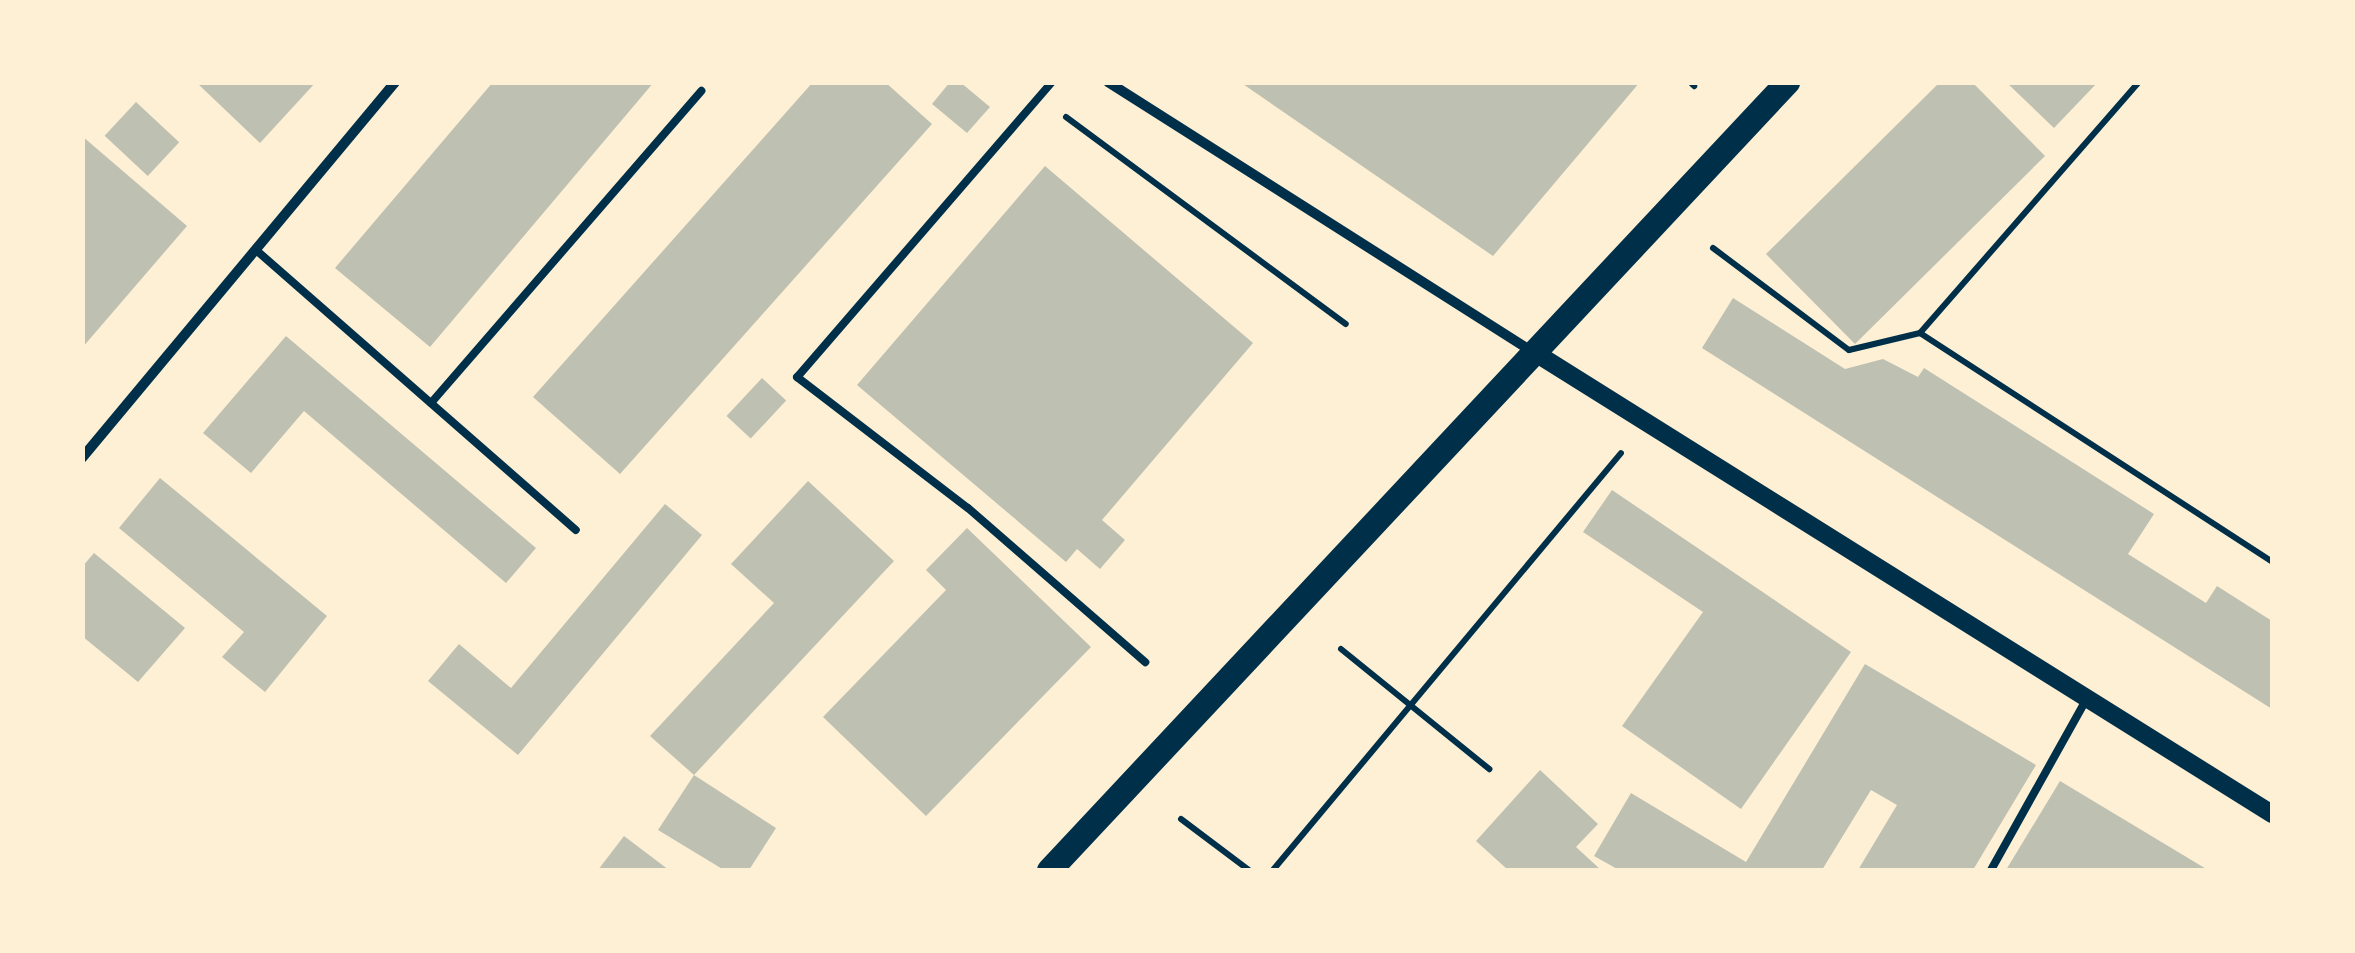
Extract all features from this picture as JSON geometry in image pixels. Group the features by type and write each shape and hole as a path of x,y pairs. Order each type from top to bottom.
{"main road":[{"path":"1049,870 1788,82"}],"street":[{"path":"82,458 394,82"},
{"path":"1108,82 2272,814"}],"lane":[{"path":"1052,82 797,377 968,508 1145,662"},
{"path":"431,403 701,91"},
{"path":"256,250 576,530"},
{"path":"1990,870 2088,698"}],"path":[{"path":"1713,248 1849,350 1920,333 2138,82"},
{"path":"1039,97 1346,324"},
{"path":"1920,333 2272,562"},
{"path":"1273,870 1627,446"},
{"path":"1341,649 1488,769"},
{"path":"1181,819 1249,870"}],"building":[{"path":"196,82 316,82 260,143"},
{"path":"493,82 654,82 430,347 335,268"},
{"path":"813,82 885,82 932,124 620,474 533,397"},
{"path":"950,82 960,82 990,107 967,133 932,104"},
{"path":"1240,82 1640,82 1493,256"},
{"path":"1940,82 1972,82 2045,156 1855,344 1766,254"},
{"path":"2006,82 2098,82 2054,128"},
{"path":"136,102 179,142 148,176 105,136"},
{"path":"82,136 187,226 82,348"},
{"path":"1045,166 1253,343 1102,520 1125,540 1100,569 1077,549 1066,562 857,385"},
{"path":"1733,298 1845,369 1883,359 1918,377 1924,368 2154,514 2128,554 2206,603 2217,586 2272,621 2272,709 1702,348"},
{"path":"286,336 536,548 506,583 304,411 251,473 203,433"},
{"path":"762,378 786,401 751,439 727,416"},
{"path":"160,478 327,616 265,692 222,657 244,632 119,528"},
{"path":"808,481 894,561 694,775 650,736 774,603 731,564"},
{"path":"1612,490 1851,652 1741,809 1622,726 1703,612 1583,532"},
{"path":"665,504 702,535 518,755 428,681 459,644 511,688"},
{"path":"967,528 1091,647 926,816 823,717 946,590 926,570"},
{"path":"94,553 185,628 138,682 82,636 82,567"},
{"path":"1865,664 2036,765 1973,870 1858,870 1897,805 1871,790 1822,870 1619,870 1594,856 1631,793 1746,862"},
{"path":"1540,770 1598,824 1576,847 1601,870 1508,870 1476,841"},
{"path":"694,775 776,828 749,870 724,870 658,830"},
{"path":"2060,781 2208,870 2006,870"},
{"path":"624,836 669,870 598,870"}]}
